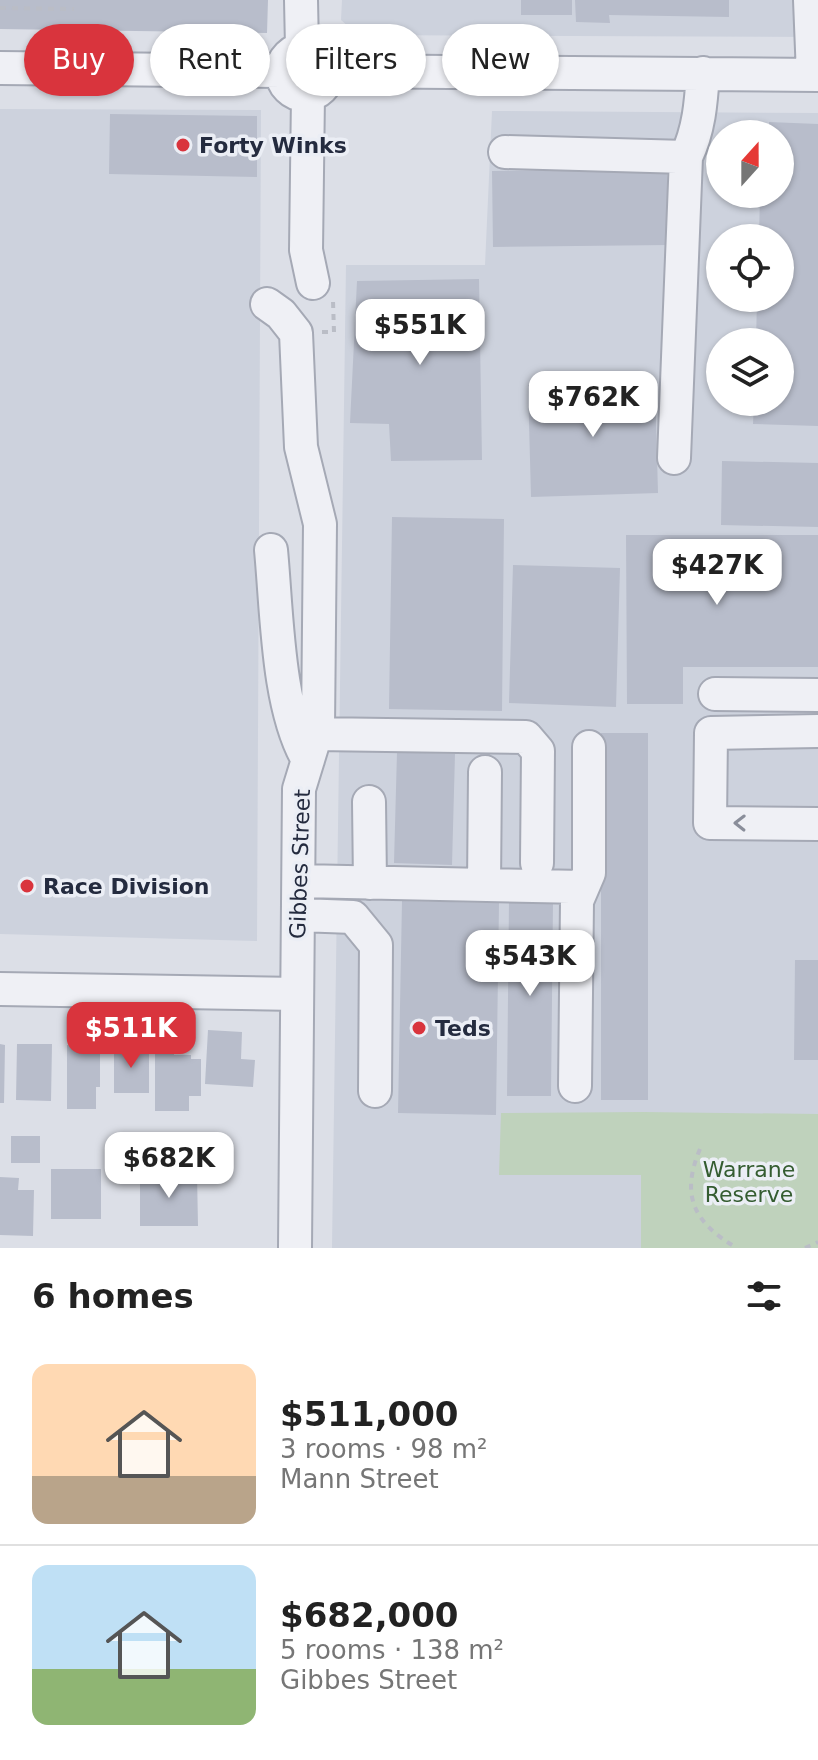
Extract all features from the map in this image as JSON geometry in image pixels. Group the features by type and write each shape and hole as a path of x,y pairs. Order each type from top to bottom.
{"street":[{"path":"297,24 301,0"},
{"path":"426,80 703,73 815,75 810,0"},
{"path":"0,68 286,60"},
{"path":"674,458 686,157 695,138 703,73"},
{"path":"313,283 306,250 317,96"},
{"path":"505,152 686,157"},
{"path":"267,304 281,314 296,333"},
{"name":"Gibbes Street","path":"295,1248 299,789 312,747 320,524 301,447 296,333"},
{"path":"271,550 282,667 296,740 312,747 526,737 538,751 537,863"},
{"path":"715,694 818,695"},
{"path":"818,731 711,733 710,823 818,824"},
{"path":"575,1086 577,901 589,873 589,747"},
{"path":"484,885 485,772"},
{"path":"369,802 370,883"},
{"path":"300,881 583,887"},
{"path":"299,915 353,917 376,945 375,1091"},
{"path":"0,989 297,994"}],"path":[{"path":"0,8 74,9"},
{"path":"296,333 334,332 330,288 313,283"},
{"path":"700,1149 689,1180 692,1201 715,1236 737,1248"},
{"path":"805,1248 818,1242"}],"shaded area":[{"path":"342,0 818,0 818,37 559,36 559,24 442,24 442,35 426,35 426,24 346,24 341,20"},
{"path":"0,109 261,110 257,941 0,934"},
{"path":"492,111 818,113 818,1114 641,1175 641,1248 332,1248 346,265 485,265"}],"green space":[{"name":"Warrane Reserve","path":"501,1113 818,1114 818,1248 641,1248 641,1175 499,1175"}],"building":[{"path":"0,0 268,0 267,24 150,24 150,31 134,31 134,24 24,24 24,29 0,29"},
{"path":"521,0 572,0 572,15 521,15"},
{"path":"575,0 729,0 729,17 609,15 610,23 576,22"},
{"name":"Forty Winks","path":"110,114 257,116 257,177 109,174"},
{"path":"794,123 818,124 818,426 753,424 753,416 794,416 794,328 756,328 757,312 794,312 794,224 759,224 760,208 794,208"},
{"path":"667,169 668,245 493,247 492,171"},
{"path":"479,279 482,460 391,461 389,424 350,423 357,281"},
{"path":"655,382 658,493 531,497 528,385"},
{"path":"722,461 818,463 818,527 721,525"},
{"path":"392,517 504,519 502,711 389,709"},
{"path":"626,535 818,535 818,667 683,667 683,704 627,704"},
{"path":"513,565 620,568 616,707 509,703"},
{"path":"601,733 648,733 648,1100 601,1100"},
{"path":"397,752 455,754 452,865 394,863"},
{"path":"509,900 553,901 551,1096 507,1096"},
{"path":"402,901 499,903 496,1115 398,1113"},
{"path":"795,960 818,960 818,1060 794,1060"},
{"path":"208,1030 242,1032 241,1059 255,1060 253,1087 205,1084"},
{"path":"0,1044 5,1045 4,1103 0,1103"},
{"path":"17,1044 52,1044 51,1101 16,1100"},
{"path":"67,1045 100,1046 100,1087 96,1087 96,1109 67,1109"},
{"path":"155,1046 174,1046 174,1055 191,1055 191,1059 201,1059 201,1096 189,1096 189,1111 155,1111"},
{"path":"114,1047 149,1048 149,1093 114,1093"},
{"path":"184,1135 206,1136 205,1168 182,1166"},
{"path":"11,1136 40,1136 40,1163 11,1163"},
{"path":"107,1140 134,1140 133,1166 106,1166"},
{"path":"51,1169 101,1169 101,1219 51,1219"},
{"path":"140,1173 197,1174 198,1226 140,1226"},
{"path":"0,1177 19,1178 18,1190 34,1190 33,1236 0,1235"}],"place":[{"name":"Forty Winks","path":"183,145"},
{"name":"Race Division","path":"27,886"},
{"name":"Teds","path":"419,1028"}]}
